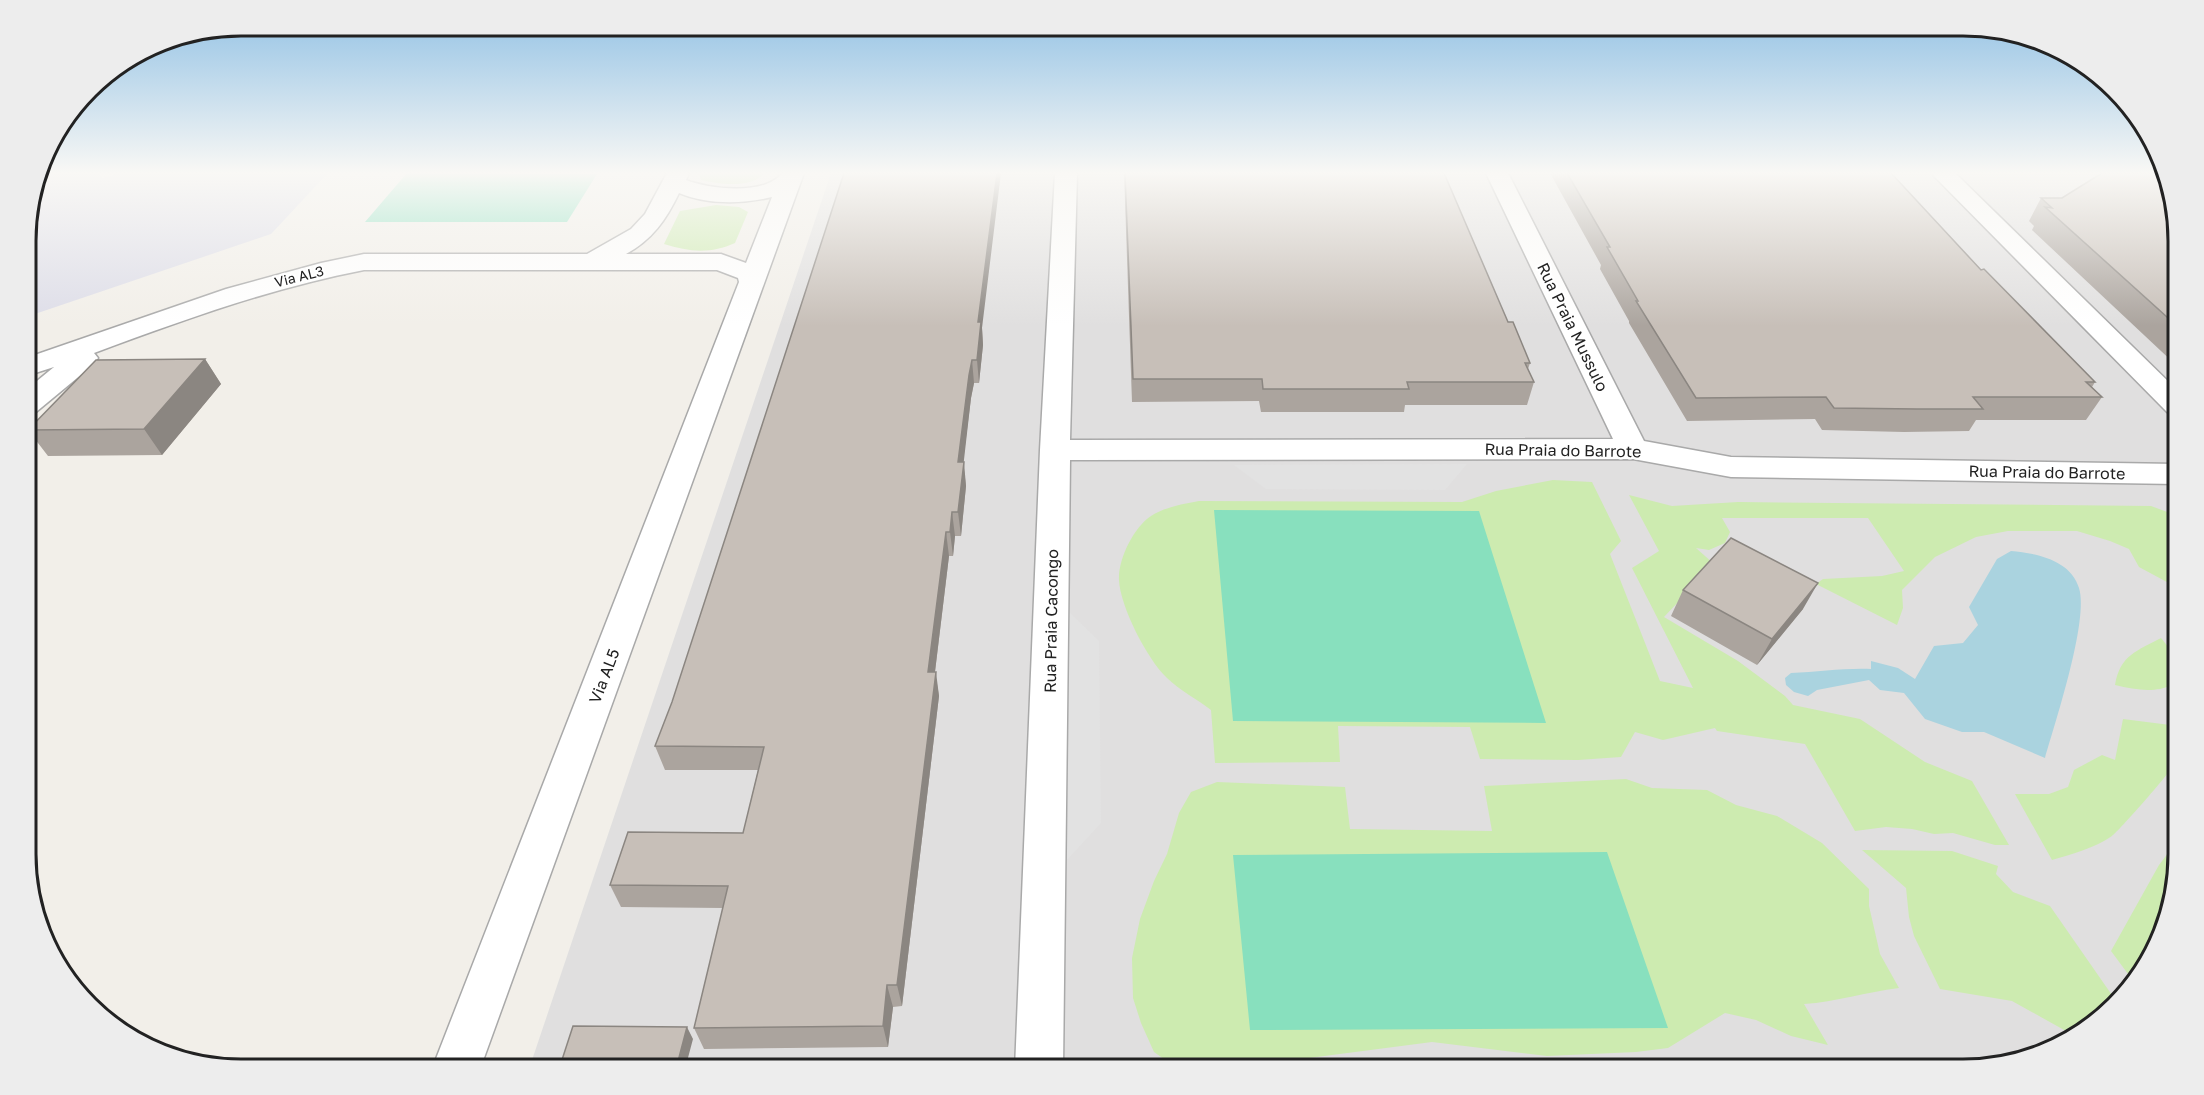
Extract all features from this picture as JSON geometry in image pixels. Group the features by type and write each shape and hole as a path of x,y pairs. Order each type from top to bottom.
{"street":[{"path":"585,262 616,251 637,240 650,224"},
{"name":"Via AL5","path":"460,1059 774,224"},
{"name":"Rua Praia Cacongo","path":"1040,1059 1055,450 1064,224"},
{"name":"Rua Praia Mussulo","path":"1522,224 1633,449"},
{"path":"1994,224 2168,397"},
{"name":"Via AL3","path":"36,365 272,282 320,269 364,262 721,262 750,274 752,283"},
{"path":"36,397 107,340"},
{"name":"Rua Praia do Barrote","path":"1055,450 1633,449 1731,467 2168,474"}],"shaded area":[{"path":"36,224 280,224 271,234 36,314"},
{"path":"814,224 2167,224 2168,854 2166,881 2157,920 2134,968 2098,1008 2077,1025 2054,1038 2029,1048 1977,1059 532,1059"},
{"path":"1467,464 1445,490 1266,489 1234,465"},
{"path":"1069,612 1099,641 1101,823 1065,862"}],"green space":[{"path":"674,224 743,224 735,243 726,247 700,251 664,244"},
{"path":"1553,480 1592,482 1621,541 1610,554 1660,681 1693,688 1632,568 1659,551 1629,495 1672,506 1738,502 2151,506 2168,512 2168,583 2139,567 2129,549 2110,541 2077,531 2008,531 1976,537 1935,557 1902,590 1903,608 1897,625 1816,584 1823,579 1882,576 1904,571 1868,518 1722,518 1730,532 1725,543 1709,550 1696,548 1714,564 1664,617 1738,661 1785,696 1793,705 1860,719 1925,762 1972,781 2009,845 1995,845 1953,833 1934,834 1912,829 1886,827 1855,831 1805,744 1717,731 1715,728 1663,740 1635,732 1621,757 1578,760 1480,759 1470,727 1338,726 1340,762 1215,763 1211,710 1177,687 1159,669 1136,632 1124,604 1119,580 1121,563 1128,544 1145,521 1162,510 1199,501 1462,502 1496,491"},
{"path":"1214,510 1479,511 1546,723 1233,721"},
{"path":"2161,638 2168,648 2168,686 2147,690 2115,685 2117,675 2125,660"},
{"path":"2123,719 2168,725 2168,773 2147,798 2112,836 2091,847 2052,860 2015,794 2049,794 2068,787 2074,770 2102,755 2115,760"},
{"path":"1626,779 1652,788 1707,790 1736,805 1777,816 1822,843 1869,889 1869,906 1880,954 1899,988 1804,1004 1828,1045 1791,1036 1756,1020 1725,1013 1668,1048 1636,1052 1547,1056 1432,1042 1301,1059 1164,1059 1154,1052 1133,998 1132,958 1140,919 1167,854 1179,813 1191,792 1217,782 1345,787 1350,829 1492,831 1484,786"},
{"path":"1862,850 1952,851 1998,866 1996,874 2013,892 2050,906 2112,994 2077,1025 2066,1031 2012,1001 1940,989 1914,936 1909,917 1906,888"},
{"path":"1607,852 1668,1028 1250,1030 1233,855"},
{"path":"2168,853 2166,881 2157,920 2147,945 2129,975 2111,951 2159,865"}],"water":[{"path":"2011,551 2041,556 2061,565 2075,578 2079,588 2081,603 2075,647 2045,758 1984,732 1962,732 1925,719 1904,693 1880,690 1869,680 1817,690 1808,696 1794,692 1786,685 1785,678 1791,673 1871,669 1871,661 1898,668 1915,679 1934,646 1963,643 1978,625 1969,607 1997,559"}],"building":[{"path":"827,224 990,224 978,322 981,322 977,360 972,360 969,375 958,462 964,462 958,512 952,512 950,532 946,532 928,672 936,672 897,985 887,985 883,1026 694,1028 728,886 610,885 628,832 743,833 764,747 655,746 672,702"},
{"path":"1127,224 1466,224 1508,322 1513,322 1530,363 1525,363 1534,382 1407,382 1409,389 1263,389 1262,379 1133,379"},
{"path":"1597,224 1938,224 1981,270 1984,269 2095,382 2086,382 2102,397 1973,397 1983,409 1834,408 1826,397 1696,398 1636,301 1638,301 1607,247 1610,247"},
{"path":"2064,224 2167,224 2168,318"},
{"path":"205,359 144,429 36,430 36,422 96,360"},
{"path":"1731,538 1818,583 1772,639 1683,590"},
{"path":"573,1026 687,1027 679,1059 562,1059"}]}
